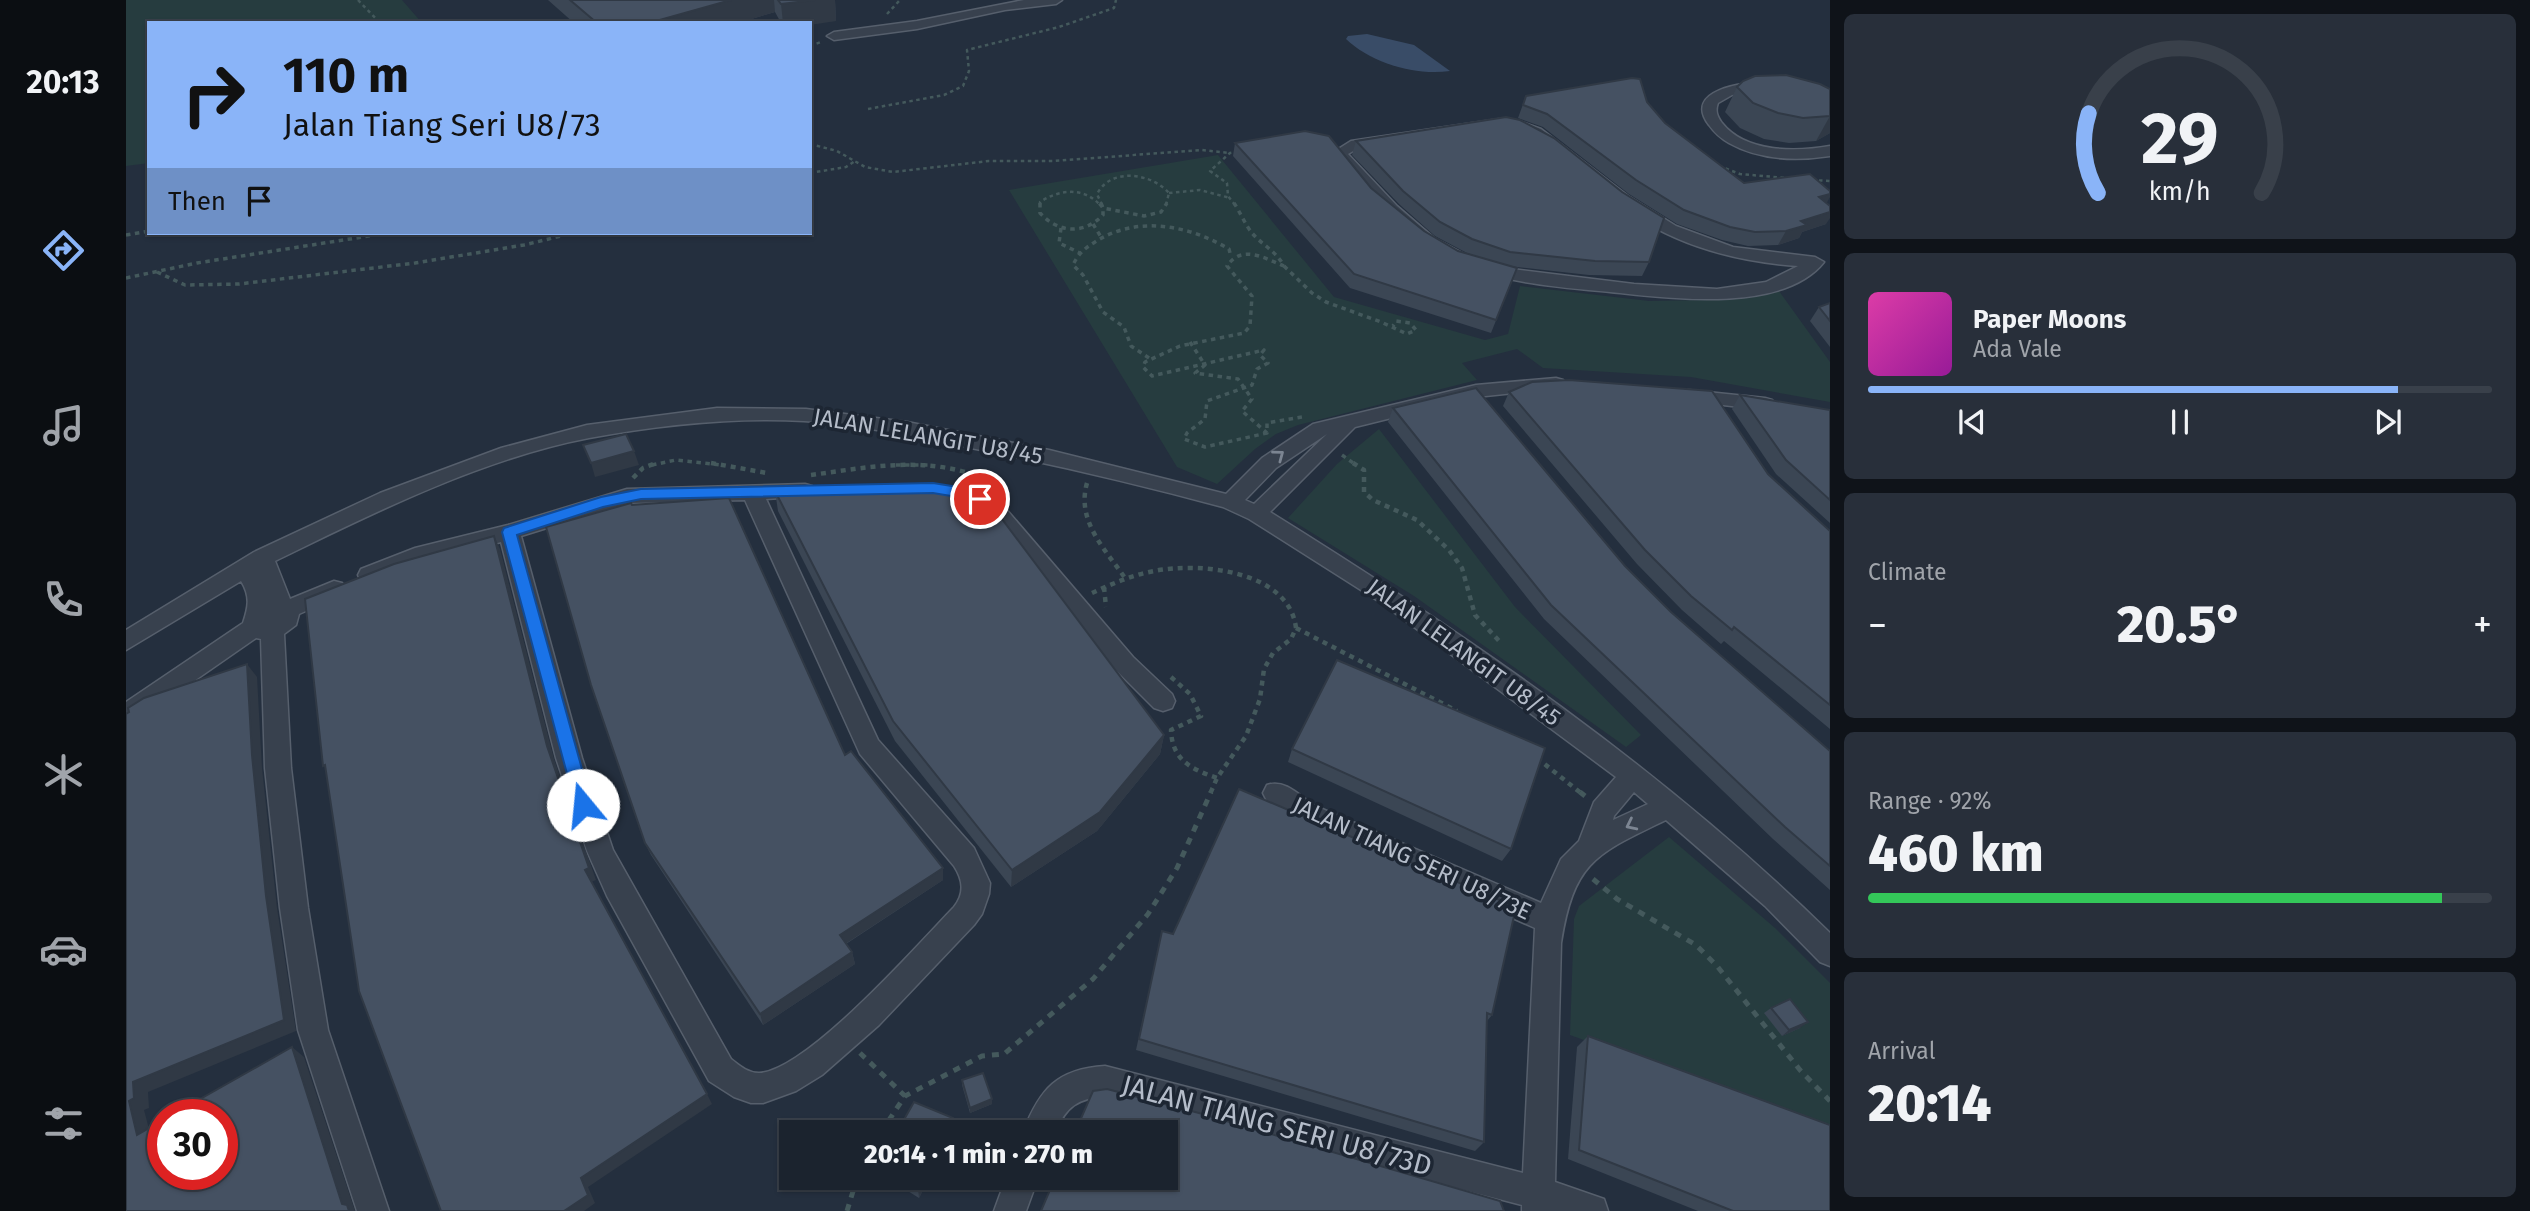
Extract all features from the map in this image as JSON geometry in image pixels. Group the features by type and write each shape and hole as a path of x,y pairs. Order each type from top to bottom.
{"street":[{"path":"834,36 917,25 1005,6 1056,0"},
{"path":"1776,91 1736,88 1713,99 1709,112 1717,125 1732,137 1754,147 1782,155 1813,155 1830,151"},
{"path":"1815,262 1764,258 1724,250 1686,237 1650,219 1536,132 1514,124 1500,123 1351,146 1340,153 1346,163 1426,240 1462,260 1501,273 1535,280 1685,294 1734,292 1787,281 1815,262 1830,247"},
{"path":"1230,502 1269,463 1348,423 1476,391 1536,384 1576,386"},
{"path":"1476,391 1494,412"},
{"path":"1670,394 1782,406"},
{"path":"1711,398 1726,421"},
{"name":"JALAN LELANGIT U8/45","path":"126,641 253,563 387,498 508,453 587,432 706,416 758,413 855,420 1094,467 1230,502 1257,514 1391,598 1633,775 1775,897 1830,952"},
{"path":"1257,514 1327,435"},
{"path":"946,489 970,494 990,506 1082,596 1125,664 1163,701"},
{"path":"126,715 271,617 411,558 628,496 822,490"},
{"path":"509,532 569,758 600,851 617,887 720,1070 746,1087 760,1088 776,1085 800,1073 843,1038 964,916 972,905 976,883 964,857 869,747 752,492"},
{"path":"253,563 258,589 271,617 278,768 294,908 313,1030 373,1211"},
{"path":"1592,1211 1538,1202 1550,921 1559,887 1582,853 1602,810 1633,775"},
{"name":"JALAN TIANG SERI U8/73E","path":"1276,793 1304,813 1550,921"},
{"path":"1582,853 1671,805"},
{"name":"JALAN TIANG SERI U8/73D","path":"1044,1120 1052,1102 1061,1094 1083,1083 1105,1081 1538,1202"},
{"path":"1010,1211 1018,1190"}],"path":[{"path":"358,0 378,21"},
{"path":"868,109 944,95 963,86 969,71 967,50 983,43 1058,29 1086,20 1114,8 1116,0"},
{"path":"812,145 837,151 865,167 893,172 989,161 1054,161 1202,150 1230,153 1244,151"},
{"path":"1230,153 1210,171 1227,183 1231,199 1248,223 1250,231 1279,256 1284,266"},
{"path":"812,173 846,167 855,160"},
{"path":"1714,163 1740,174 1790,178"},
{"path":"1169,193 1153,179 1122,177 1100,186 1097,194 1103,208 1103,215 1093,224 1070,229 1048,222 1038,208 1043,198 1048,195 1078,192 1093,196 1103,208 1129,216 1153,215 1167,206 1169,193"},
{"path":"1803,179 1830,181"},
{"path":"1169,193 1200,188 1231,199"},
{"path":"1153,215 1163,227"},
{"path":"1093,224 1101,237"},
{"path":"1150,358 1131,346 1120,322 1098,305 1087,282 1073,265 1080,253 1101,237 1130,228 1163,227 1209,238 1229,249 1231,257 1227,266 1252,296 1250,327 1244,333 1190,342 1150,358 1143,367 1152,376 1264,350 1260,355 1268,362 1257,369 1252,385 1207,401 1205,419 1187,433 1184,439 1205,447 1267,433"},
{"path":"1061,228 1059,243 1080,253"},
{"path":"126,235 147,231"},
{"path":"126,278 197,262 375,235"},
{"path":"157,272 185,285 239,284 415,263 524,245 565,235"},
{"path":"1231,257 1240,253 1259,254 1284,266 1321,300 1393,326 1404,334 1410,335 1416,330 1404,321 1396,321 1393,326"},
{"path":"1190,342 1205,365"},
{"path":"1205,365 1195,373 1238,379 1252,398 1242,411 1267,433"},
{"path":"1267,433 1267,423 1305,416 1327,435 1337,451 1364,470 1364,492 1373,500 1417,520 1449,550 1462,568 1475,615 1501,643"},
{"path":"628,496 634,475 652,464 672,460 777,474"},
{"path":"803,475 866,467 922,465 967,471 988,481"},
{"path":"1094,467 1084,489 1084,513 1125,578"},
{"path":"1082,596 1125,578 1185,567 1221,569 1250,578 1288,602 1296,628 1459,712"},
{"path":"889,1120 905,1096 982,1056 1004,1054 1038,1028 1093,979 1141,922 1177,869 1217,778 1246,736 1260,699 1264,669 1273,653 1290,639 1296,628"},
{"path":"1526,752 1602,810"},
{"path":"1582,853 1618,899 1696,945 1717,966 1800,1070 1830,1101"},
{"path":"843,1038 905,1096"},
{"path":"847,1211 853,1190"}],"green space":[{"path":"126,0 402,0 420,21 147,21 147,163 126,166"},
{"path":"1218,155 1334,297 1485,340 1508,334 1520,286 1649,301 1703,300 1779,291 1830,362 1830,402 1691,377 1543,368 1517,349 1462,363 1477,380 1298,425 1276,434 1255,449 1217,484 1177,467 1009,190"},
{"path":"1379,429 1515,607 1641,735 1626,747 1414,596 1288,518 1337,464"},
{"path":"1669,837 1775,928 1830,983 1830,1129 1570,1035 1574,919 1579,906"}],"water":[{"path":"1367,34 1414,45 1450,71 1422,71 1394,66 1368,55 1346,39 1348,36"}],"building":[{"path":"570,0 731,0 656,21 595,21"},
{"path":"778,0 815,0 781,4"},
{"path":"1786,75 1830,89 1830,116 1803,118 1778,113 1753,103 1737,87 1755,76"},
{"path":"1632,78 1640,79 1647,102 1665,123 1744,183 1810,174 1830,191 1830,194 1819,197 1830,206 1830,212 1801,221 1807,225 1786,231 1755,232 1730,227 1684,210 1636,180 1547,114 1523,105 1526,96"},
{"path":"1506,117 1520,120 1554,138 1622,192 1664,218 1649,262 1595,261 1510,252 1472,239 1440,222 1403,191 1356,141"},
{"path":"1305,131 1329,136 1371,188 1424,231 1458,251 1517,268 1496,320 1354,274 1235,143"},
{"path":"1830,303 1830,321 1819,307"},
{"path":"1569,380 1712,391 1768,474 1830,531 1830,705 1734,627 1732,630 1691,596 1645,550 1509,392 1532,382"},
{"path":"1476,388 1625,566 1671,612 1830,751 1830,866 1785,827 1551,605 1393,408"},
{"path":"1740,395 1830,410 1830,500 1786,460"},
{"path":"626,434 634,451 591,463 583,445"},
{"path":"972,486 987,499 1164,735 1100,812 1012,870 893,721 775,491"},
{"path":"729,498 845,755 851,751 943,868 840,935 852,952 760,1014 645,843 591,685 546,527 631,503"},
{"path":"494,536 547,746 589,868 585,870 707,1094 581,1178 588,1195 564,1211 441,1211 359,991 325,765 323,766 305,599 394,564"},
{"path":"1337,660 1545,748 1511,849 1292,749"},
{"path":"247,664 252,755 266,896 284,1020 133,1082 134,1098 129,1101 137,1135 147,1129 147,1190 238,1190 238,1099 200,1099 292,1047 342,1204 347,1205 349,1211 126,1211 126,714 129,712 128,708 144,698"},
{"path":"1239,789 1516,907 1492,1015 1487,1013 1484,1142 1139,1039 1162,931 1173,934"},
{"path":"1790,999 1808,1022 1789,1030 1771,1008"},
{"path":"1588,1036 1830,1125 1830,1211 1733,1211 1579,1150"},
{"path":"983,1073 992,1099 970,1108 962,1080"},
{"path":"1107,1089 1199,1113 1500,1201 1504,1211 1041,1211 1050,1190 1178,1190 1178,1120 1080,1120 1093,1091"},
{"path":"914,1102 953,1118 952,1120 904,1120"}],"route":[{"path":"583,805 509,532 601,502 641,494 933,488 970,494 980,499"}]}
